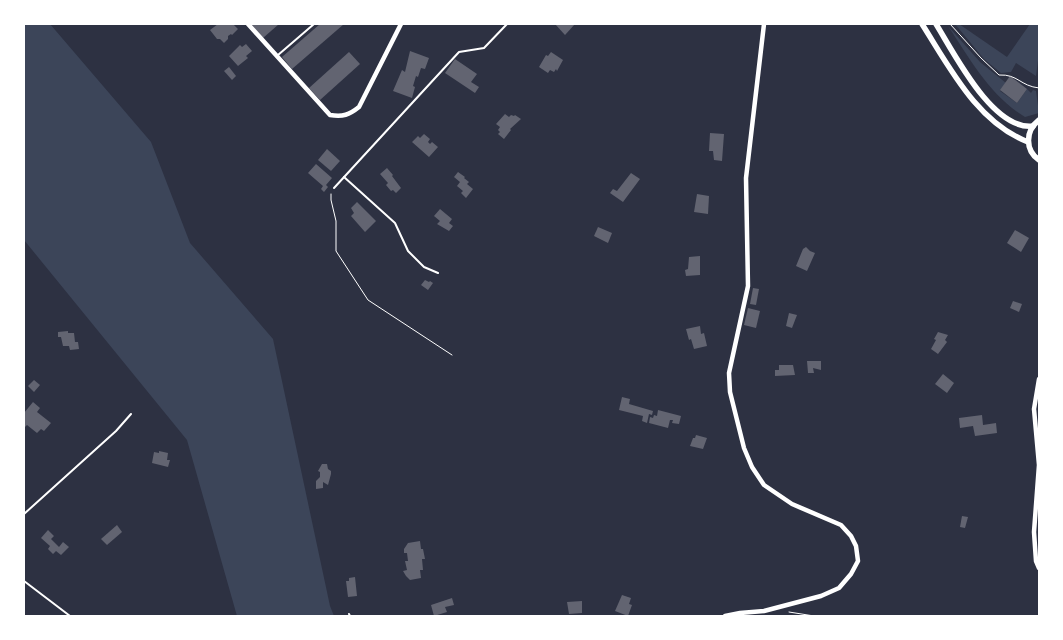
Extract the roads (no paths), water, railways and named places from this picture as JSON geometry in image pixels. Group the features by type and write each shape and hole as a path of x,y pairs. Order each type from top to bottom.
{"main road":[{"path":"922,24 957,81 974,101 1003,129 1028,142"},
{"path":"936,24 966,74 992,105 1009,120 1020,125 1033,126"},
{"path":"1039,120 1033,126 1028,136 1028,142 1030,150 1039,160"}],"street":[{"path":"248,24 330,115 342,116 350,114 359,106 401,24"},
{"path":"725,616 764,611 821,596 839,588 851,574 858,561 856,546 851,536 841,525 792,504 764,485 752,467 744,448 730,392 729,373 748,286 746,178 764,24"},
{"path":"1039,378 1034,409 1039,466 1034,532 1036,561 1039,568"}],"lane":[{"path":"276,56 314,24"},
{"path":"334,188 459,52 484,48 507,24"},
{"path":"344,177 395,223 408,251 424,267 438,273"},
{"path":"24,514 116,431 131,414"},
{"path":"24,580 70,616"}]}
